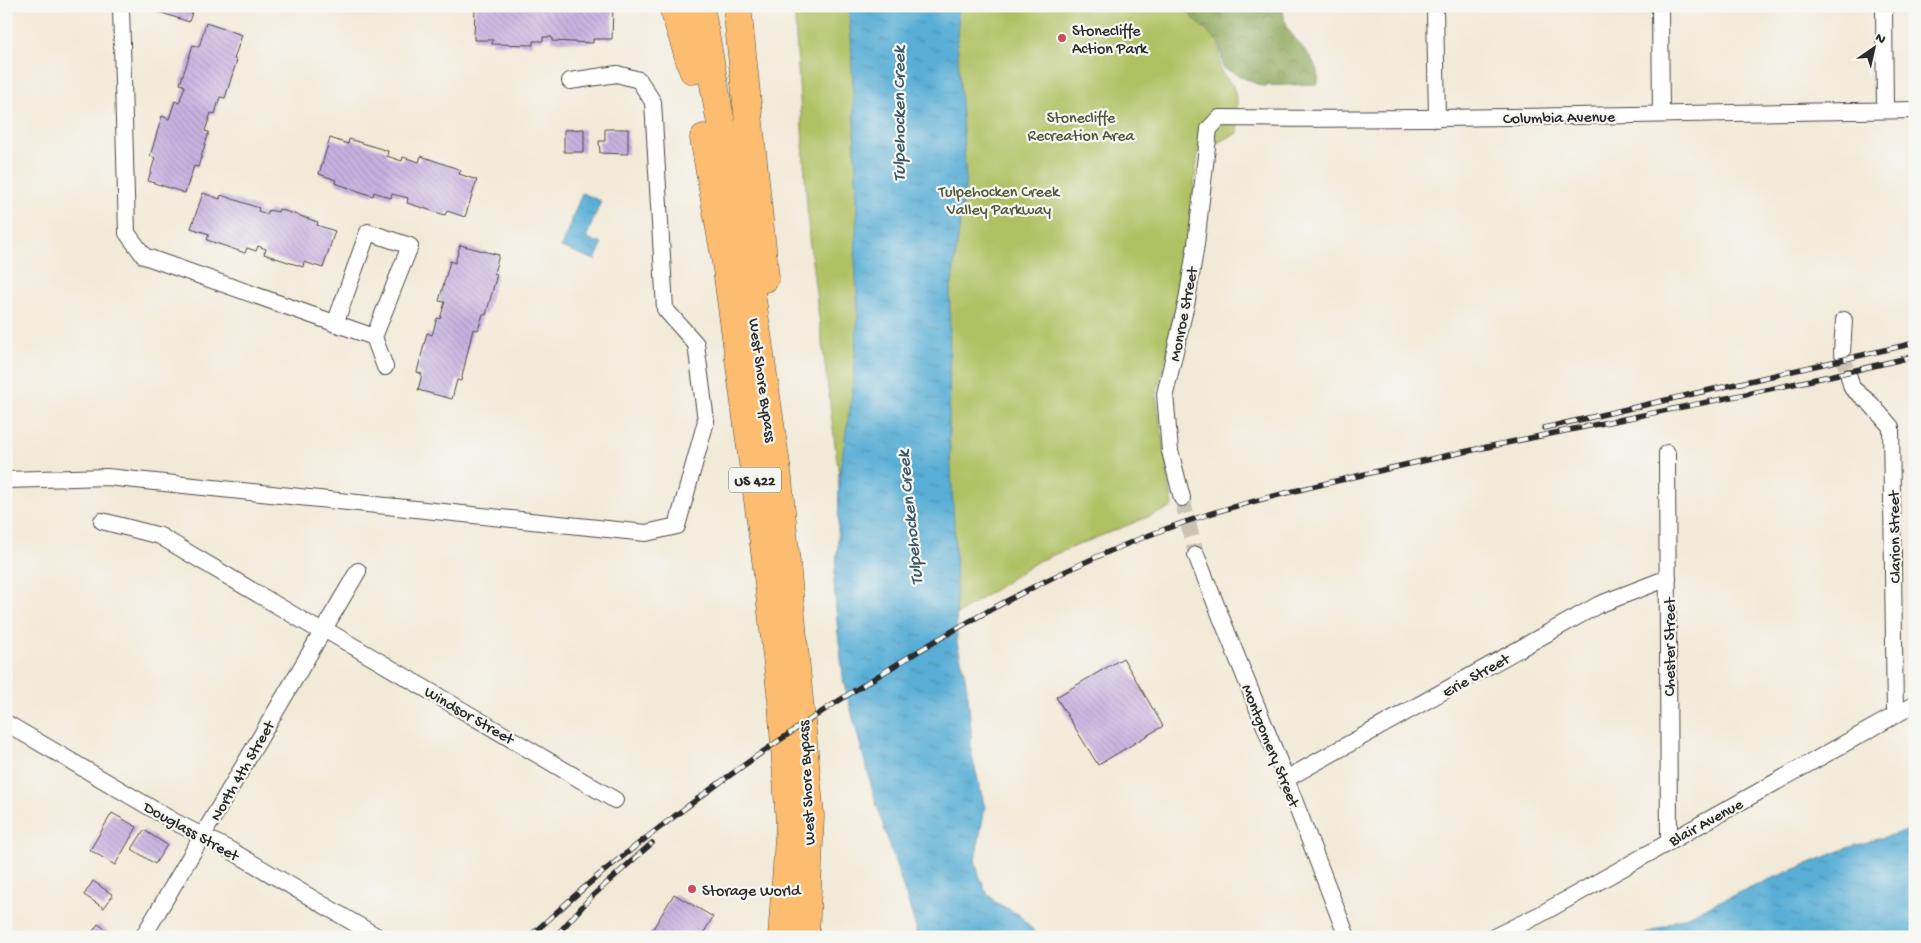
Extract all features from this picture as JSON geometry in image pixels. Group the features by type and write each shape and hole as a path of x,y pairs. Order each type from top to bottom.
{"highway":[{"name":"US 422","path":"673,6 692,70"},
{"name":"West Shore Bypass","path":"681,6 726,262 766,558 782,701 790,824 782,937"},
{"name":"West Shore Bypass","path":"700,6 750,286 778,479 795,646 810,827 805,937"},
{"path":"737,6 762,237 795,646"},
{"path":"810,827 817,937"},
{"path":"775,937 785,894"}],"street":[{"path":"121,6 128,233 144,256 374,337"},
{"path":"1435,6 1437,119"},
{"path":"1660,6 1661,114"},
{"path":"1884,6 1885,110"},
{"path":"6,480 106,477 646,533 677,526 706,421 696,344 665,309 653,102 639,80 617,74 570,81"},
{"name":"Columbia Avenue","path":"1208,129 1219,118 1437,119 1915,110"},
{"name":"Monroe Street","path":"1182,498 1170,451 1165,394 1187,300 1198,226 1208,129"},
{"path":"335,324 368,232 410,246 374,337 385,368"},
{"path":"1842,352 1844,320"},
{"name":"Clarion Street","path":"1849,377 1852,388 1871,404 1891,427 1895,714"},
{"name":"Chester Street","path":"1667,453 1669,841"},
{"name":"Windsor Street","path":"102,521 160,536 615,800"},
{"name":"Montgomery Street","path":"1196,555 1286,779 1346,937"},
{"name":"North 4th Street","path":"143,937 358,571"},
{"name":"Erie Street","path":"1286,779 1598,605 1668,578"},
{"name":"Blair Avenue","path":"1494,937 1538,915 1915,704"},
{"name":"Douglass Street","path":"6,723 175,822 230,850 378,937"}],"green space":[{"name":"Tulpehocken Creek Valley Parkway","path":"794,6 1217,6 1220,70 1233,86 1237,101 1238,133 1198,152 1184,274 1173,335 1156,393 1173,507 1038,561 956,615 838,633 834,581 838,545 839,476 809,238"},
{"path":"1181,6 1282,6 1286,27 1311,58 1318,72 1318,84 1261,86 1223,68 1220,44"}],"water":[{"name":"Tulpehocken Creek","path":"848,6 959,6 957,40 966,180 950,296 949,432 955,543 957,643 968,696 971,752 985,808 975,860 985,890 995,902 1018,914 1033,930 1035,937 916,937 916,927 876,803 844,684 834,581 838,545 839,476 852,395 858,313 855,261 857,204"},
{"path":"582,193 601,201 586,238 602,244 595,260 561,247"},
{"path":"1915,828 1915,937 1639,937 1768,880 1847,848"}],"building":[{"path":"154,6 194,6 189,22 153,10"},
{"path":"475,6 613,6 612,39 593,39 593,43 552,41 552,37 543,37 543,41 533,41 533,45 492,44 493,40 474,40"},
{"path":"206,23 242,35 234,59 237,60 225,98 220,97 215,114 211,113 205,131 209,132 198,167 194,166 185,193 148,181 155,158 150,156 162,116 169,119 175,101 179,103 185,86 180,84 193,45 199,47"},
{"path":"584,129 584,152 564,152 564,130"},
{"path":"605,129 628,129 628,154 600,153 599,141 605,141"},
{"path":"330,138 348,144 349,139 388,151 387,156 402,161 403,157 419,162 421,156 461,170 459,174 477,180 465,217 447,211 445,215 407,203 408,198 392,194 391,198 374,192 373,196 335,183 336,180 319,174"},
{"path":"203,193 220,199 221,195 259,208 258,211 267,214 269,210 278,212 279,209 318,222 317,225 335,231 323,268 304,262 303,267 264,254 266,249 258,246 256,251 247,248 245,253 207,240 209,234 191,228"},
{"path":"460,245 499,255 494,273 497,274 486,315 483,314 478,330 473,329 461,381 457,380 452,399 418,390 422,374 417,372 427,333 432,335 437,318 440,319 445,302 439,301 450,261 455,263"},
{"path":"1123,658 1163,726 1098,765 1056,697"},
{"path":"112,813 137,827 115,865 90,850"},
{"path":"144,830 167,845 155,864 132,849"},
{"path":"93,881 113,895 104,908 84,895"},
{"path":"674,894 713,917 701,937 648,937"},
{"path":"98,924 117,937 89,937"}],"tunnel":[{"path":"1842,352 1849,377"},
{"path":"1182,498 1196,555"}],"railway":[{"path":"1544,428 1915,343"},
{"path":"529,937 594,879 639,843 785,736 899,663 972,620 1046,580 1123,545 1203,516 1309,487 1509,442 1780,387 1915,356"},
{"path":"555,937 590,898 652,843"}],"place":[{"name":"Stonecliffe Action Park","path":"1062,38"},
{"name":"Storage World","path":"692,889"}],"park label":[{"name":"Stonecliffe Recreation Area","path":"1081,125"}]}
